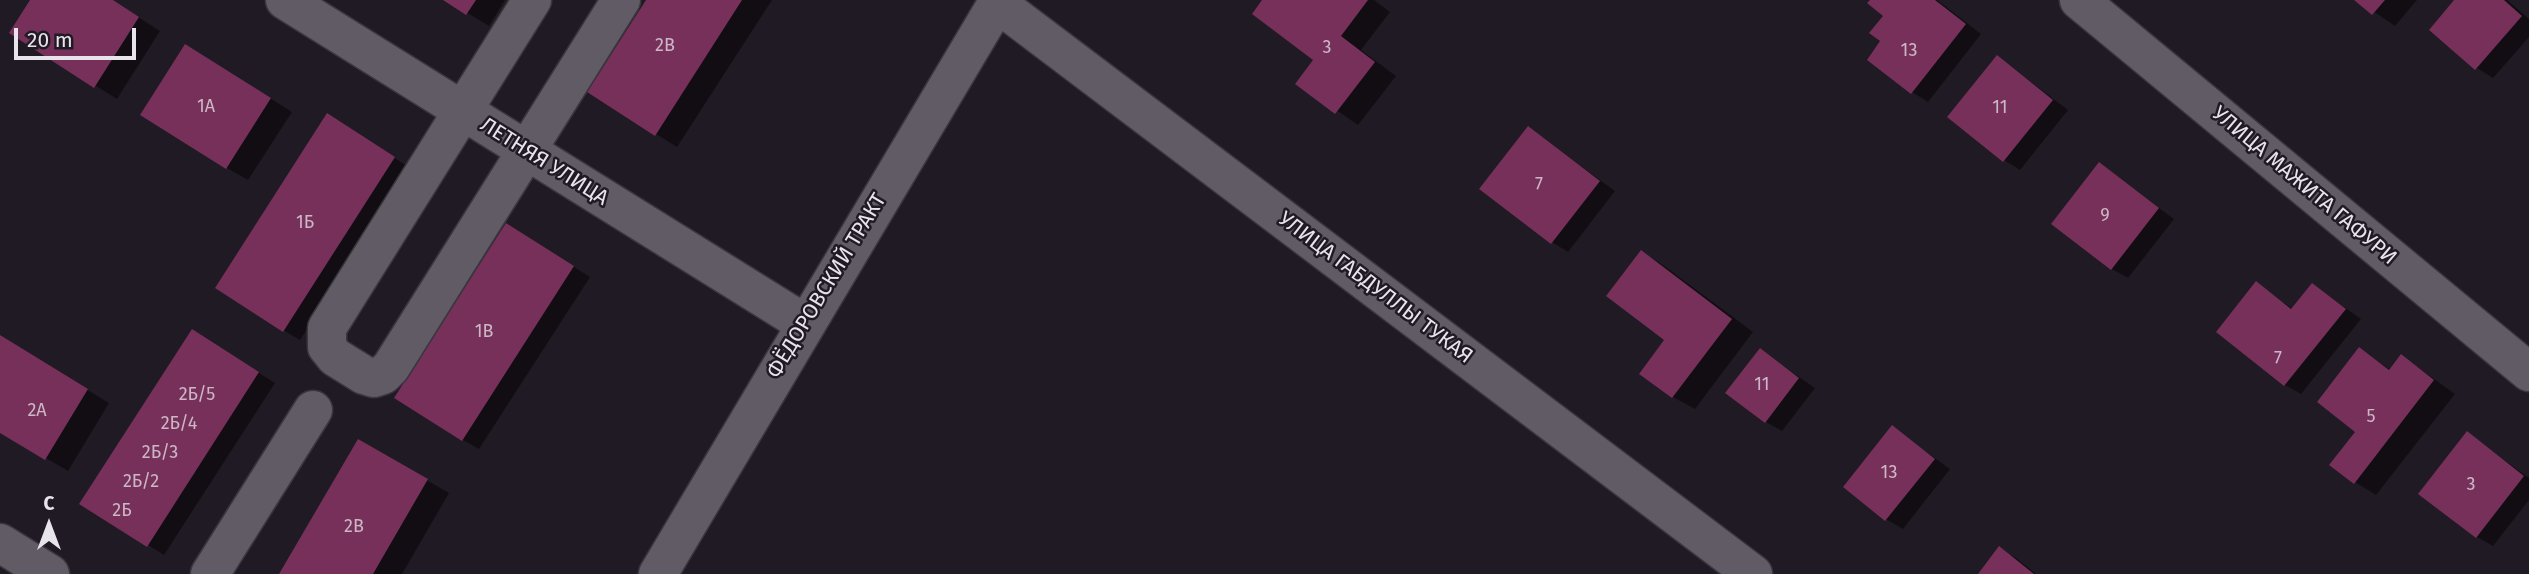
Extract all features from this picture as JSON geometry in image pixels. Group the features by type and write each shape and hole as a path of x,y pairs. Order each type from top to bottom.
{"street":[{"name":"ЛЕТНЯЯ УЛИЦА","path":"285,0 804,323"},
{"path":"532,0 327,328 327,347 335,357 374,378 383,375 391,367 621,0"},
{"name":"УЛИЦА МАЖИТА ГАФУРИ","path":"2079,0 2529,372"},
{"name":"ФЁДОРОВСКИЙ ТРАКТ","path":"658,574 804,323 998,1"},
{"name":"УЛИЦА ГАБДУЛЛЫ ТУКАЯ","path":"998,1 1754,574"},
{"path":"210,574 313,410"},
{"path":"0,543 50,574"}],"building":[{"path":"30,0 113,0 139,17 94,88 9,33"},
{"path":"443,0 476,0 466,15"},
{"path":"646,0 742,0 655,136 587,92"},
{"path":"1262,0 1368,0 1341,36 1375,62 1335,114 1295,84 1313,60 1252,14"},
{"path":"1870,0 1935,0 1966,24 1911,94 1867,60 1880,41 1869,33 1883,16 1867,3"},
{"path":"2354,0 2385,0 2372,15"},
{"path":"2454,0 2504,0 2522,16 2475,70 2429,30"},
{"path":"185,44 271,98 226,169 140,115"},
{"path":"1997,55 2053,100 2003,162 1947,117"},
{"path":"327,113 395,157 283,332 215,288"},
{"path":"1528,126 1600,181 1551,244 1479,189"},
{"path":"2099,162 2159,208 2111,270 2051,224"},
{"path":"506,223 574,266 462,441 394,398"},
{"path":"1641,250 1732,319 1672,398 1639,374 1664,340 1606,296"},
{"path":"2256,281 2291,309 2312,283 2346,309 2284,386 2216,332"},
{"path":"192,329 259,372 147,547 79,504"},
{"path":"0,335 88,389 45,460 0,433"},
{"path":"2359,347 2389,370 2401,354 2434,380 2354,484 2329,465 2355,432 2317,402"},
{"path":"1760,348 1799,378 1765,423 1725,393"},
{"path":"1892,425 1935,459 1885,521 1843,487"},
{"path":"2467,431 2524,476 2476,538 2418,494"},
{"path":"358,439 428,479 373,574 279,574"},
{"path":"1999,546 2034,574 1978,574"}]}
